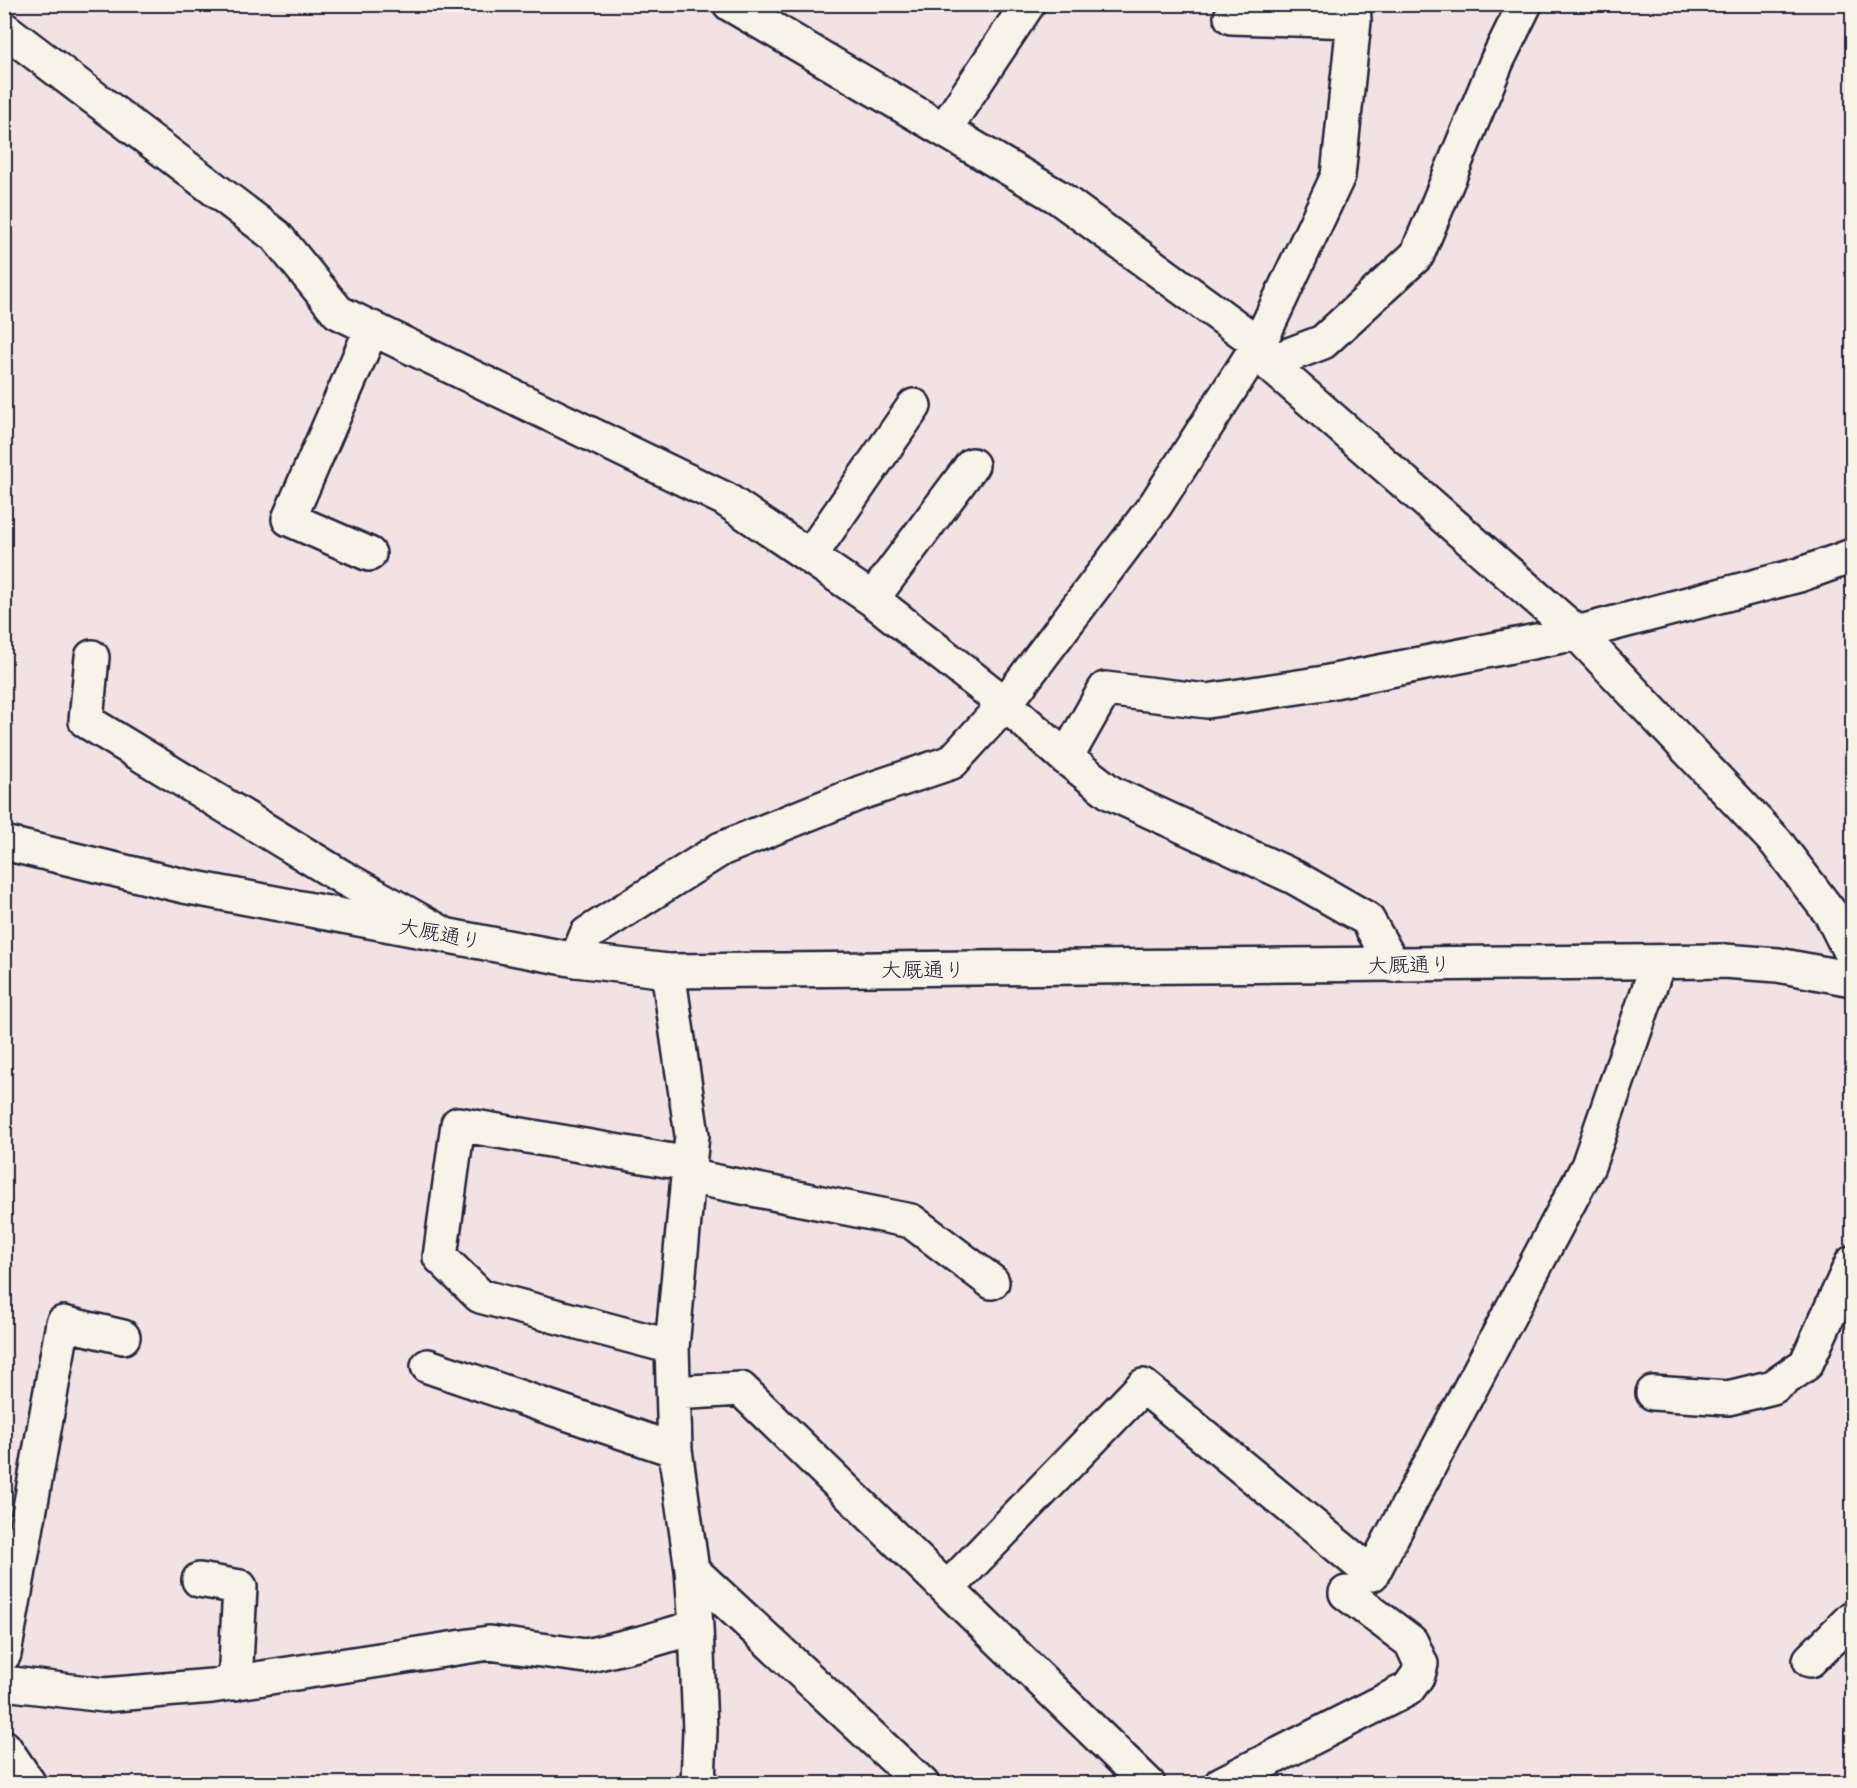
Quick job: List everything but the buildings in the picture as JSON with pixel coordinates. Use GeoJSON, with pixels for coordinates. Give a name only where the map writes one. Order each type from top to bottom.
{"type":"FeatureCollection","features":[{"type":"Feature","properties":{"kind":"street"},"geometry":{"type":"LineString","coordinates":[[730,4],[1058,197],[1264,353],[1577,633],[1776,842],[1831,914],[1852,956]]}},
{"type":"Feature","properties":{"kind":"street"},"geometry":{"type":"LineString","coordinates":[[944,130],[1028,4]]}},
{"type":"Feature","properties":{"kind":"street"},"geometry":{"type":"LineString","coordinates":[[1264,353],[1323,342],[1417,255],[1497,61],[1525,4]]}},
{"type":"Feature","properties":{"kind":"street"},"geometry":{"type":"LineString","coordinates":[[576,960],[586,934],[721,849],[860,793],[952,762],[1005,704],[1156,504],[1264,353],[1338,176],[1354,13],[1231,17]]}},
{"type":"Feature","properties":{"kind":"street"},"geometry":{"type":"LineString","coordinates":[[4,29],[276,236],[338,312],[725,499],[873,599],[1005,704],[1066,758],[1111,793],[1294,877],[1367,920],[1392,965]]}},
{"type":"Feature","properties":{"kind":"street"},"geometry":{"type":"LineString","coordinates":[[369,554],[290,519],[372,328]]}},
{"type":"Feature","properties":{"kind":"street"},"geometry":{"type":"LineString","coordinates":[[810,556],[914,406]]}},
{"type":"Feature","properties":{"kind":"street"},"geometry":{"type":"LineString","coordinates":[[873,599],[972,465]]}},
{"type":"Feature","properties":{"kind":"street"},"geometry":{"type":"LineString","coordinates":[[1066,758],[1105,689],[1207,701],[1324,683],[1577,633],[1799,575],[1852,556]]}},
{"type":"Feature","properties":{"kind":"street"},"geometry":{"type":"LineString","coordinates":[[92,657],[86,721],[342,877],[444,935]]}},
{"type":"Feature","properties":{"kind":"street","name":"大厩通り"},"geometry":{"type":"LineString","coordinates":[[4,843],[184,886],[576,960],[668,971],[1724,961],[1778,965],[1852,979]]}},
{"type":"Feature","properties":{"kind":"street"},"geometry":{"type":"LineString","coordinates":[[947,1589],[1143,1386],[1372,1574],[1588,1166],[1658,963]]}},
{"type":"Feature","properties":{"kind":"street"},"geometry":{"type":"LineString","coordinates":[[668,971],[693,1135],[672,1347],[675,1449],[692,1570],[696,1627],[700,1730],[698,1784]]}},
{"type":"Feature","properties":{"kind":"street"},"geometry":{"type":"LineString","coordinates":[[672,1347],[480,1296],[440,1257],[458,1124],[689,1170],[911,1221],[992,1282]]}},
{"type":"Feature","properties":{"kind":"street"},"geometry":{"type":"LineString","coordinates":[[1653,1393],[1728,1398],[1773,1387],[1806,1364],[1852,1263]]}},
{"type":"Feature","properties":{"kind":"street"},"geometry":{"type":"LineString","coordinates":[[4,1654],[63,1323],[123,1337]]}},
{"type":"Feature","properties":{"kind":"street"},"geometry":{"type":"LineString","coordinates":[[428,1366],[675,1449]]}},
{"type":"Feature","properties":{"kind":"street"},"geometry":{"type":"LineString","coordinates":[[674,1393],[741,1389],[1148,1784]]}},
{"type":"Feature","properties":{"kind":"street"},"geometry":{"type":"LineString","coordinates":[[692,1570],[922,1784]]}},
{"type":"Feature","properties":{"kind":"street"},"geometry":{"type":"LineString","coordinates":[[199,1580],[240,1587],[235,1683]]}},
{"type":"Feature","properties":{"kind":"street"},"geometry":{"type":"LineString","coordinates":[[1221,1784],[1408,1689],[1418,1675],[1421,1664],[1411,1642],[1346,1593]]}},
{"type":"Feature","properties":{"kind":"street"},"geometry":{"type":"LineString","coordinates":[[1810,1660],[1852,1618]]}},
{"type":"Feature","properties":{"kind":"street"},"geometry":{"type":"LineString","coordinates":[[4,1683],[104,1695],[235,1683],[489,1643],[586,1656],[696,1627]]}},
{"type":"Feature","properties":{"kind":"street"},"geometry":{"type":"LineString","coordinates":[[4,1747],[29,1784]]}}]}
